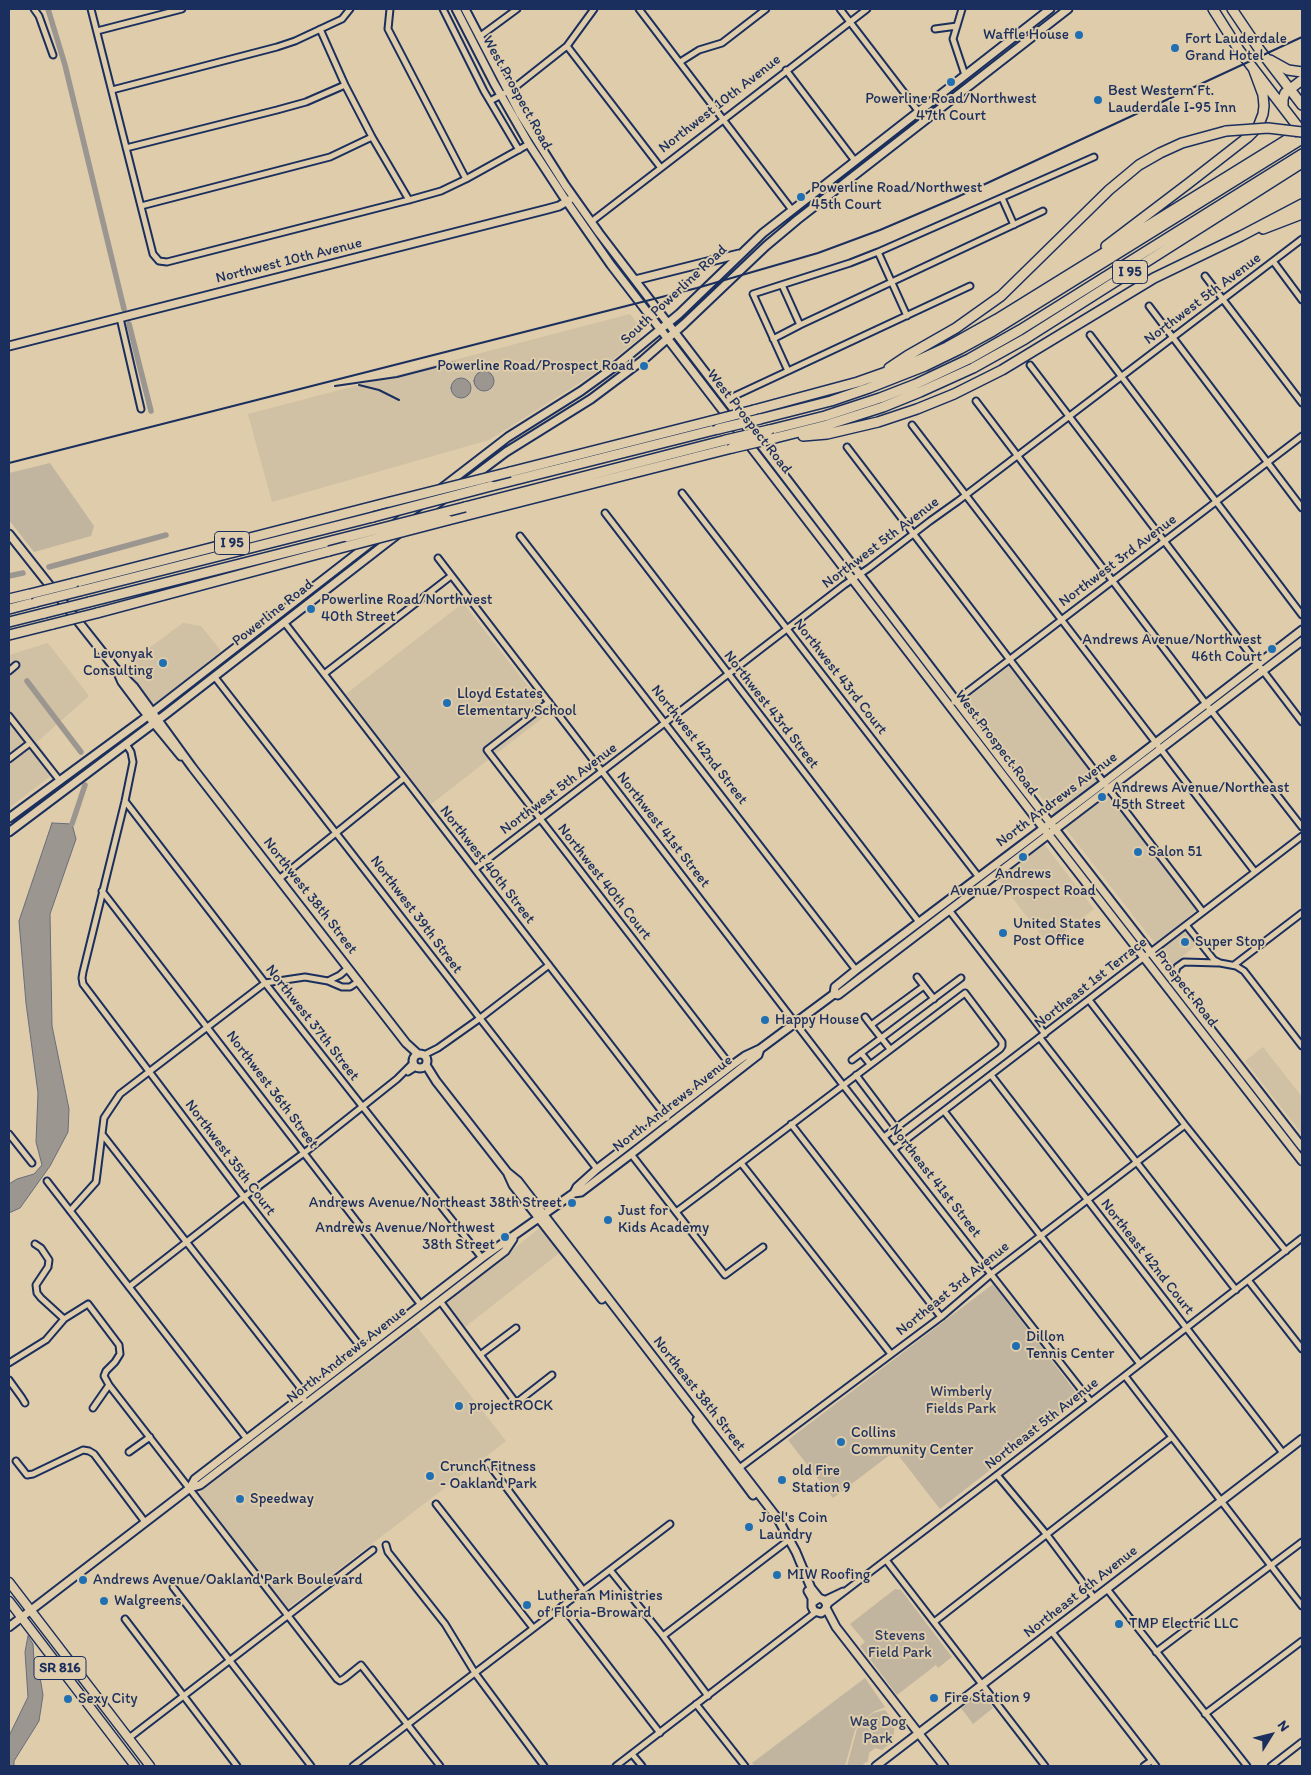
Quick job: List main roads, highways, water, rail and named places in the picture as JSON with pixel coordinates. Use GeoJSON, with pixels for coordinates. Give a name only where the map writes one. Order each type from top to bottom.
{"type":"FeatureCollection","features":[{"type":"Feature","properties":{"kind":"highway"},"geometry":{"type":"LineString","coordinates":[[1213,9],[1228,35],[1302,132]]}},
{"type":"Feature","properties":{"kind":"highway"},"geometry":{"type":"LineString","coordinates":[[1232,9],[1302,105]]}},
{"type":"Feature","properties":{"kind":"highway"},"geometry":{"type":"LineString","coordinates":[[1266,58],[1288,70],[1302,72]]}},
{"type":"Feature","properties":{"kind":"highway"},"geometry":{"type":"LineString","coordinates":[[1080,268],[1248,137],[1258,127],[1264,106],[1253,68]]}},
{"type":"Feature","properties":{"kind":"highway"},"geometry":{"type":"LineString","coordinates":[[1283,107],[1284,96],[1290,88],[1302,80]]}},
{"type":"Feature","properties":{"kind":"highway"},"geometry":{"type":"LineString","coordinates":[[876,376],[956,328],[994,301],[1022,277],[1109,190],[1139,165],[1182,143],[1226,131],[1268,128],[1302,132]]}},
{"type":"Feature","properties":{"kind":"highway","name":"I 95"},"geometry":{"type":"LineString","coordinates":[[9,599],[824,392],[912,363],[964,338],[1296,140],[1302,132]]}},
{"type":"Feature","properties":{"kind":"highway"},"geometry":{"type":"LineString","coordinates":[[9,609],[831,401],[870,388],[907,374],[960,349],[999,327],[1296,140]]}},
{"type":"Feature","properties":{"kind":"highway"},"geometry":{"type":"LineString","coordinates":[[9,622],[465,506],[729,444],[769,430],[825,416],[880,398],[916,384],[969,359],[1020,330],[1302,154]]}},
{"type":"Feature","properties":{"kind":"highway","name":"I 95"},"geometry":{"type":"LineString","coordinates":[[9,635],[729,444],[775,438],[827,425],[874,410],[973,368],[1025,339],[1302,163]]}},
{"type":"Feature","properties":{"kind":"highway"},"geometry":{"type":"LineString","coordinates":[[775,438],[827,434],[856,428],[904,414],[954,394],[1007,367],[1154,278],[1302,204]]}},
{"type":"Feature","properties":{"kind":"highway"},"geometry":{"type":"LineString","coordinates":[[1241,236],[1302,214]]}},
{"type":"Feature","properties":{"kind":"main road","name":"West Prospect Road"},"geometry":{"type":"LineString","coordinates":[[456,9],[500,96],[566,202],[660,330],[1045,831]]}},
{"type":"Feature","properties":{"kind":"main road","name":"West Prospect Road"},"geometry":{"type":"LineString","coordinates":[[465,9],[508,92],[536,139],[591,222],[1053,826]]}},
{"type":"Feature","properties":{"kind":"main road","name":"South Powerline Road"},"geometry":{"type":"LineString","coordinates":[[309,591],[499,443],[593,382],[660,330],[739,254],[792,210],[1050,9]]}},
{"type":"Feature","properties":{"kind":"main road","name":"South Powerline Road"},"geometry":{"type":"LineString","coordinates":[[557,420],[608,387],[668,339],[777,236],[1068,9]]}},
{"type":"Feature","properties":{"kind":"main road"},"geometry":{"type":"LineString","coordinates":[[965,75],[969,86]]}},
{"type":"Feature","properties":{"kind":"main road"},"geometry":{"type":"LineString","coordinates":[[861,170],[861,165],[868,152]]}},
{"type":"Feature","properties":{"kind":"main road"},"geometry":{"type":"LineString","coordinates":[[852,176],[855,161]]}},
{"type":"Feature","properties":{"kind":"main road","name":"Northwest 10th Avenue"},"geometry":{"type":"LineString","coordinates":[[9,346],[548,209],[574,197]]}},
{"type":"Feature","properties":{"kind":"main road"},"geometry":{"type":"LineString","coordinates":[[635,280],[739,254]]}},
{"type":"Feature","properties":{"kind":"main road","name":"Powerline Road"},"geometry":{"type":"LineString","coordinates":[[9,832],[481,470],[525,439],[557,420]]}},
{"type":"Feature","properties":{"kind":"main road"},"geometry":{"type":"LineString","coordinates":[[481,470],[494,454],[499,443]]}},
{"type":"Feature","properties":{"kind":"main road","name":"Northwest 38th Street"},"geometry":{"type":"LineString","coordinates":[[9,534],[115,668],[132,684],[178,754],[192,767],[359,981],[507,1172],[513,1185],[542,1216]]}},
{"type":"Feature","properties":{"kind":"main road","name":"Powerline Road"},"geometry":{"type":"LineString","coordinates":[[9,818],[150,714],[309,591]]}},
{"type":"Feature","properties":{"kind":"main road"},"geometry":{"type":"LineString","coordinates":[[284,622],[287,613],[296,601]]}},
{"type":"Feature","properties":{"kind":"main road"},"geometry":{"type":"LineString","coordinates":[[260,640],[269,628],[270,622]]}},
{"type":"Feature","properties":{"kind":"main road","name":"North Andrews Avenue"},"geometry":{"type":"LineString","coordinates":[[834,994],[835,987],[856,970],[978,876],[1053,826],[1107,785],[1155,744],[1302,630]]}},
{"type":"Feature","properties":{"kind":"main road","name":"North Andrews Avenue"},"geometry":{"type":"LineString","coordinates":[[1107,785],[1160,750],[1302,641]]}},
{"type":"Feature","properties":{"kind":"main road","name":"Prospect Road"},"geometry":{"type":"LineString","coordinates":[[1053,826],[1302,1147]]}},
{"type":"Feature","properties":{"kind":"main road","name":"North Andrews Avenue"},"geometry":{"type":"LineString","coordinates":[[574,1193],[577,1186],[597,1169],[731,1066],[745,1056],[760,1049],[834,994],[838,995],[949,910],[1045,831]]}},
{"type":"Feature","properties":{"kind":"main road","name":"Prospect Road"},"geometry":{"type":"LineString","coordinates":[[1045,831],[1302,1161]]}},
{"type":"Feature","properties":{"kind":"main road"},"geometry":{"type":"LineString","coordinates":[[917,934],[919,922]]}},
{"type":"Feature","properties":{"kind":"main road","name":"North Andrews Avenue"},"geometry":{"type":"LineString","coordinates":[[190,1488],[195,1479],[482,1258],[574,1193],[581,1192],[631,1154],[758,1055],[760,1049]]}},
{"type":"Feature","properties":{"kind":"main road"},"geometry":{"type":"LineString","coordinates":[[1242,1083],[1248,1078]]}},
{"type":"Feature","properties":{"kind":"main road","name":"Northeast 38th Street"},"geometry":{"type":"LineString","coordinates":[[542,1216],[737,1470],[788,1540],[820,1606],[944,1766]]}},
{"type":"Feature","properties":{"kind":"main road","name":"North Andrews Avenue"},"geometry":{"type":"LineString","coordinates":[[9,1627],[190,1488],[200,1485],[505,1251],[515,1236]]}},
{"type":"Feature","properties":{"kind":"main road"},"geometry":{"type":"LineString","coordinates":[[440,1301],[440,1294],[443,1288]]}},
{"type":"Feature","properties":{"kind":"main road"},"geometry":{"type":"LineString","coordinates":[[420,1316],[421,1305]]}},
{"type":"Feature","properties":{"kind":"main road","name":"Northeast 6th Avenue"},"geometry":{"type":"LineString","coordinates":[[876,1766],[1302,1439]]}},
{"type":"Feature","properties":{"kind":"main road","name":"SR 816"},"geometry":{"type":"LineString","coordinates":[[9,1582],[150,1766]]}},
{"type":"Feature","properties":{"kind":"main road","name":"SR 816"},"geometry":{"type":"LineString","coordinates":[[9,1601],[135,1766]]}},
{"type":"Feature","properties":{"kind":"main road"},"geometry":{"type":"LineString","coordinates":[[108,1730],[120,1739],[129,1738]]}},
{"type":"Feature","properties":{"kind":"waterway"},"geometry":{"type":"LineString","coordinates":[[48,9],[65,65],[124,309]]}},
{"type":"Feature","properties":{"kind":"waterway"},"geometry":{"type":"LineString","coordinates":[[129,324],[151,411]]}},
{"type":"Feature","properties":{"kind":"waterway"},"geometry":{"type":"LineString","coordinates":[[49,567],[166,535]]}},
{"type":"Feature","properties":{"kind":"waterway"},"geometry":{"type":"LineString","coordinates":[[9,576],[23,573]]}},
{"type":"Feature","properties":{"kind":"waterway"},"geometry":{"type":"LineString","coordinates":[[27,681],[81,752]]}},
{"type":"Feature","properties":{"kind":"waterway"},"geometry":{"type":"LineString","coordinates":[[72,824],[85,785]]}},
{"type":"Feature","properties":{"kind":"railway"},"geometry":{"type":"LineString","coordinates":[[9,463],[697,288],[818,253],[880,230],[955,198],[1302,37]]}},
{"type":"Feature","properties":{"kind":"railway"},"geometry":{"type":"LineString","coordinates":[[335,386],[397,377],[455,362]]}},
{"type":"Feature","properties":{"kind":"railway"},"geometry":{"type":"LineString","coordinates":[[359,385],[379,390],[399,400]]}},
{"type":"Feature","properties":{"kind":"place","name":"Waffle House"},"geometry":{"type":"Point","coordinates":[1079,35]}},
{"type":"Feature","properties":{"kind":"place","name":"Fort Lauderdale Grand Hotel"},"geometry":{"type":"Point","coordinates":[1175,48]}},
{"type":"Feature","properties":{"kind":"place","name":"Powerline Road/Northwest 47th Court"},"geometry":{"type":"Point","coordinates":[951,82]}},
{"type":"Feature","properties":{"kind":"place","name":"Best Western Ft. Lauderdale I-95 Inn"},"geometry":{"type":"Point","coordinates":[1098,100]}},
{"type":"Feature","properties":{"kind":"place","name":"Powerline Road/Northwest 45th Court"},"geometry":{"type":"Point","coordinates":[801,197]}},
{"type":"Feature","properties":{"kind":"place","name":"Powerline Road/Prospect Road"},"geometry":{"type":"Point","coordinates":[644,366]}},
{"type":"Feature","properties":{"kind":"place","name":"Powerline Road/Northwest 40th Street"},"geometry":{"type":"Point","coordinates":[311,609]}},
{"type":"Feature","properties":{"kind":"place","name":"Andrews Avenue/Northwest 46th Court"},"geometry":{"type":"Point","coordinates":[1272,649]}},
{"type":"Feature","properties":{"kind":"place","name":"Levonyak Consulting"},"geometry":{"type":"Point","coordinates":[163,663]}},
{"type":"Feature","properties":{"kind":"place","name":"Lloyd Estates Elementary School"},"geometry":{"type":"Point","coordinates":[447,703]}},
{"type":"Feature","properties":{"kind":"place","name":"Andrews Avenue/Northeast 45th Street"},"geometry":{"type":"Point","coordinates":[1102,797]}},
{"type":"Feature","properties":{"kind":"place","name":"Salon 51"},"geometry":{"type":"Point","coordinates":[1138,852]}},
{"type":"Feature","properties":{"kind":"place","name":"Andrews Avenue/Prospect Road"},"geometry":{"type":"Point","coordinates":[1023,857]}},
{"type":"Feature","properties":{"kind":"place","name":"United States Post Office"},"geometry":{"type":"Point","coordinates":[1003,933]}},
{"type":"Feature","properties":{"kind":"place","name":"Super Stop"},"geometry":{"type":"Point","coordinates":[1185,942]}},
{"type":"Feature","properties":{"kind":"place","name":"Happy House"},"geometry":{"type":"Point","coordinates":[765,1020]}},
{"type":"Feature","properties":{"kind":"place","name":"Andrews Avenue/Northeast 38th Street"},"geometry":{"type":"Point","coordinates":[572,1203]}},
{"type":"Feature","properties":{"kind":"place","name":"Just for Kids Academy"},"geometry":{"type":"Point","coordinates":[608,1220]}},
{"type":"Feature","properties":{"kind":"place","name":"Andrews Avenue/Northwest 38th Street"},"geometry":{"type":"Point","coordinates":[505,1237]}},
{"type":"Feature","properties":{"kind":"place","name":"Dillon Tennis Center"},"geometry":{"type":"Point","coordinates":[1016,1346]}},
{"type":"Feature","properties":{"kind":"place","name":"projectROCK"},"geometry":{"type":"Point","coordinates":[459,1406]}},
{"type":"Feature","properties":{"kind":"place","name":"Collins Community Center"},"geometry":{"type":"Point","coordinates":[841,1442]}},
{"type":"Feature","properties":{"kind":"place","name":"Crunch Fitness - Oakland Park"},"geometry":{"type":"Point","coordinates":[430,1476]}},
{"type":"Feature","properties":{"kind":"place","name":"old Fire Station 9"},"geometry":{"type":"Point","coordinates":[782,1480]}},
{"type":"Feature","properties":{"kind":"place","name":"Speedway"},"geometry":{"type":"Point","coordinates":[240,1499]}},
{"type":"Feature","properties":{"kind":"place","name":"Joel's Coin Laundry"},"geometry":{"type":"Point","coordinates":[749,1527]}},
{"type":"Feature","properties":{"kind":"place","name":"MIW Roofing"},"geometry":{"type":"Point","coordinates":[777,1575]}},
{"type":"Feature","properties":{"kind":"place","name":"Andrews Avenue/Oakland Park Boulevard"},"geometry":{"type":"Point","coordinates":[83,1580]}},
{"type":"Feature","properties":{"kind":"place","name":"Walgreens"},"geometry":{"type":"Point","coordinates":[104,1601]}},
{"type":"Feature","properties":{"kind":"place","name":"Lutheran Ministries of Floria-Broward"},"geometry":{"type":"Point","coordinates":[527,1605]}},
{"type":"Feature","properties":{"kind":"place","name":"TMP Electric LLC"},"geometry":{"type":"Point","coordinates":[1119,1624]}},
{"type":"Feature","properties":{"kind":"place","name":"Fire Station 9"},"geometry":{"type":"Point","coordinates":[934,1698]}},
{"type":"Feature","properties":{"kind":"place","name":"Sexy City"},"geometry":{"type":"Point","coordinates":[68,1699]}},
{"type":"Feature","properties":{"kind":"park label","name":"Wimberly Fields Park"},"geometry":{"type":"Point","coordinates":[961,1400]}},
{"type":"Feature","properties":{"kind":"park label","name":"Stevens Field Park"},"geometry":{"type":"Point","coordinates":[900,1644]}},
{"type":"Feature","properties":{"kind":"park label","name":"Wag Dog Park"},"geometry":{"type":"Point","coordinates":[878,1730]}}]}
